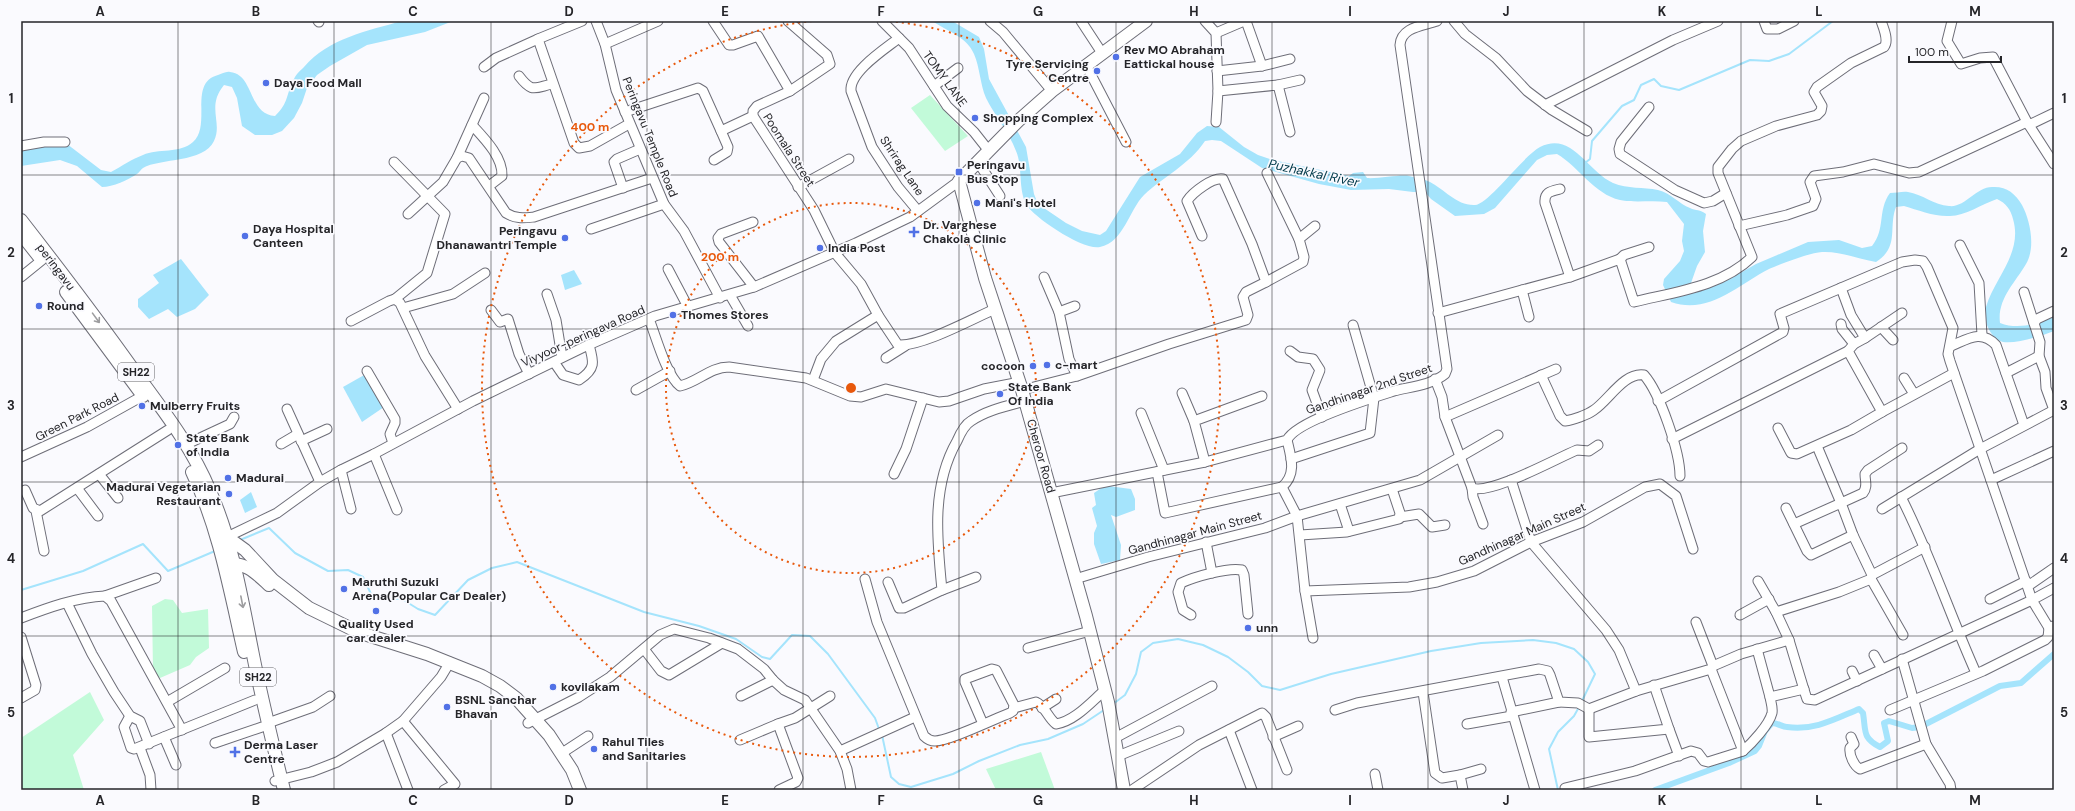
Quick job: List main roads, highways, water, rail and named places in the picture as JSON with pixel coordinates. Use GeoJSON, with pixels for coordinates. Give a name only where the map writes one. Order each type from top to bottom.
{"type":"FeatureCollection","features":[{"type":"Feature","properties":{"kind":"main road","name":"Cheroor Road"},"geometry":{"type":"LineString","coordinates":[[1124,790],[1106,693],[1090,631],[1022,391],[995,308],[959,181],[1018,121],[1052,91],[1146,21]]}},
{"type":"Feature","properties":{"kind":"main road","name":"peringavu"},"geometry":{"type":"LineString","coordinates":[[21,220],[92,312],[146,394],[187,444],[210,490],[226,543]]}},
{"type":"Feature","properties":{"kind":"main road","name":"SH22"},"geometry":{"type":"LineString","coordinates":[[21,234],[146,394],[187,461],[226,543],[255,700],[265,725]]}},
{"type":"Feature","properties":{"kind":"main road"},"geometry":{"type":"LineString","coordinates":[[226,543],[245,550],[273,580],[309,608],[358,632],[448,666],[500,695],[532,721],[562,753],[572,770],[580,790]]}},
{"type":"Feature","properties":{"kind":"main road","name":"SH22"},"geometry":{"type":"LineString","coordinates":[[229,565],[279,785]]}},
{"type":"Feature","properties":{"kind":"main road"},"geometry":{"type":"LineString","coordinates":[[229,565],[250,570],[295,609],[324,625],[373,645],[448,666]]}},
{"type":"Feature","properties":{"kind":"main road"},"geometry":{"type":"LineString","coordinates":[[532,721],[566,774],[572,790]]}},
{"type":"Feature","properties":{"kind":"water"},"geometry":{"type":"Polygon","coordinates":[[[402,21],[453,21],[425,32],[367,45],[330,66],[317,75],[307,88],[302,103],[294,118],[282,131],[272,135],[255,135],[242,126],[237,98],[232,87],[224,85],[216,100],[215,107],[217,127],[214,141],[209,148],[192,157],[151,165],[143,168],[125,181],[111,186],[102,187],[77,166],[60,160],[21,166],[21,148],[67,144],[101,170],[111,172],[135,158],[149,153],[175,150],[188,146],[198,135],[201,125],[202,95],[204,86],[209,79],[227,72],[238,74],[248,86],[260,109],[266,114],[275,116],[283,107],[291,84],[296,75],[314,57],[337,42],[349,37],[402,21]]]}},
{"type":"Feature","properties":{"kind":"water","name":"Puzhakkal River"},"geometry":{"type":"Polygon","coordinates":[[[932,21],[952,21],[979,37],[984,49],[989,79],[1026,147],[1034,194],[1038,204],[1066,223],[1082,231],[1100,235],[1106,231],[1140,177],[1180,154],[1197,133],[1207,126],[1219,127],[1244,147],[1258,155],[1273,160],[1349,176],[1353,173],[1363,172],[1367,178],[1409,176],[1423,179],[1462,203],[1468,205],[1481,203],[1489,197],[1524,160],[1540,147],[1551,143],[1561,144],[1579,154],[1595,170],[1613,183],[1624,186],[1663,191],[1686,206],[1702,211],[1706,214],[1703,231],[1705,252],[1697,266],[1691,283],[1696,290],[1712,287],[1728,280],[1756,264],[1808,242],[1839,240],[1862,248],[1872,246],[1879,233],[1884,206],[1890,193],[1913,193],[1938,204],[1955,206],[1981,190],[1997,187],[2010,191],[2022,205],[2031,234],[2031,250],[2029,257],[2004,299],[2001,306],[2000,323],[2021,326],[2034,324],[2054,317],[2054,331],[2029,339],[2015,342],[2003,342],[1993,336],[1988,328],[1985,316],[1986,307],[2011,254],[2015,231],[2011,213],[2003,203],[1997,199],[1968,212],[1950,216],[1933,214],[1904,206],[1896,207],[1891,243],[1888,250],[1876,262],[1829,252],[1810,254],[1769,269],[1734,290],[1711,301],[1698,305],[1685,305],[1671,302],[1663,285],[1664,279],[1680,261],[1684,251],[1682,241],[1684,224],[1667,202],[1626,201],[1611,197],[1594,186],[1565,159],[1557,154],[1547,155],[1537,160],[1495,208],[1484,214],[1455,216],[1431,199],[1425,192],[1389,189],[1351,190],[1319,184],[1262,168],[1221,141],[1205,141],[1192,157],[1144,195],[1115,239],[1100,247],[1093,247],[1072,239],[1049,225],[1026,204],[1022,191],[1016,151],[1010,137],[986,98],[982,87],[978,65],[971,48],[962,39],[932,21]]]}},
{"type":"Feature","properties":{"kind":"water"},"geometry":{"type":"Polygon","coordinates":[[[181,259],[209,295],[195,309],[177,317],[168,309],[149,319],[138,307],[138,299],[159,283],[153,275],[181,259]]]}},
{"type":"Feature","properties":{"kind":"water"},"geometry":{"type":"Polygon","coordinates":[[[574,270],[582,284],[565,290],[561,275],[574,270]]]}},
{"type":"Feature","properties":{"kind":"water"},"geometry":{"type":"Polygon","coordinates":[[[366,374],[387,405],[362,422],[343,387],[366,374]]]}},
{"type":"Feature","properties":{"kind":"water"},"geometry":{"type":"Polygon","coordinates":[[[1108,486],[1131,489],[1135,499],[1135,510],[1116,517],[1111,515],[1121,545],[1120,560],[1101,564],[1094,544],[1094,533],[1097,526],[1092,508],[1096,505],[1094,493],[1103,487],[1108,486]]]}},
{"type":"Feature","properties":{"kind":"water"},"geometry":{"type":"Polygon","coordinates":[[[251,492],[257,507],[245,513],[240,500],[251,492]]]}},
{"type":"Feature","properties":{"kind":"waterway"},"geometry":{"type":"LineString","coordinates":[[1585,163],[1590,159],[1592,141],[1622,106],[1634,100],[1641,85],[1654,79],[1661,86],[1679,90],[1750,60],[1769,61],[1789,54],[1833,21]]}},
{"type":"Feature","properties":{"kind":"waterway"},"geometry":{"type":"LineString","coordinates":[[240,540],[269,528],[295,553],[328,571],[348,570],[363,577],[371,594],[379,597],[402,599],[418,609],[435,615],[468,580],[492,568],[517,562],[644,612],[699,626],[736,639],[762,657],[770,659],[792,635],[810,636],[828,654],[875,718],[879,729]]}},
{"type":"Feature","properties":{"kind":"waterway"},"geometry":{"type":"LineString","coordinates":[[21,590],[83,571],[143,544],[168,571],[215,551]]}},
{"type":"Feature","properties":{"kind":"waterway"},"geometry":{"type":"LineString","coordinates":[[1113,704],[1125,695],[1136,674],[1141,652],[1153,643],[1178,639],[1203,645],[1228,657],[1248,672],[1262,686],[1280,690],[1331,674],[1431,651],[1481,643],[1533,640],[1556,643],[1574,649],[1588,662],[1595,674],[1581,703]]}},
{"type":"Feature","properties":{"kind":"waterway"},"geometry":{"type":"LineString","coordinates":[[1655,790],[1729,763],[1755,751],[1759,746],[1765,731],[1772,723],[1785,727],[1797,728],[1815,726],[1859,709],[1863,713],[1865,729],[1868,737],[1874,744],[1880,747],[1888,741],[1884,723],[1889,721],[1912,728],[1920,727],[2000,686],[2021,683],[2054,654]]}},
{"type":"Feature","properties":{"kind":"waterway"},"geometry":{"type":"LineString","coordinates":[[1558,790],[1549,749],[1558,732],[1574,716],[1579,707]]}},
{"type":"Feature","properties":{"kind":"waterway"},"geometry":{"type":"LineString","coordinates":[[882,735],[891,777],[899,784],[911,787],[953,774],[979,761],[1020,745],[1048,739],[1083,724],[1104,710]]}},
{"type":"Feature","properties":{"kind":"place","name":"Rev MO Abraham Eattickal house"},"geometry":{"type":"Point","coordinates":[1116,57]}},
{"type":"Feature","properties":{"kind":"place","name":"Tyre Servicing Centre"},"geometry":{"type":"Point","coordinates":[1097,71]}},
{"type":"Feature","properties":{"kind":"place","name":"Daya Food Mall"},"geometry":{"type":"Point","coordinates":[266,83]}},
{"type":"Feature","properties":{"kind":"place","name":"Shopping Complex"},"geometry":{"type":"Point","coordinates":[975,118]}},
{"type":"Feature","properties":{"kind":"place","name":"Peringavu Bus Stop"},"geometry":{"type":"Point","coordinates":[959,172]}},
{"type":"Feature","properties":{"kind":"place","name":"Mani's Hotel"},"geometry":{"type":"Point","coordinates":[977,203]}},
{"type":"Feature","properties":{"kind":"place","name":"Dr. Varghese Chakola Clinic"},"geometry":{"type":"Point","coordinates":[914,232]}},
{"type":"Feature","properties":{"kind":"place","name":"Daya Hospital Canteen"},"geometry":{"type":"Point","coordinates":[245,236]}},
{"type":"Feature","properties":{"kind":"place","name":"Peringavu Dhanawantri Temple"},"geometry":{"type":"Point","coordinates":[565,238]}},
{"type":"Feature","properties":{"kind":"place","name":"India Post"},"geometry":{"type":"Point","coordinates":[820,248]}},
{"type":"Feature","properties":{"kind":"place","name":"Round"},"geometry":{"type":"Point","coordinates":[39,306]}},
{"type":"Feature","properties":{"kind":"place","name":"Thomes Stores"},"geometry":{"type":"Point","coordinates":[673,315]}},
{"type":"Feature","properties":{"kind":"place","name":"c-mart"},"geometry":{"type":"Point","coordinates":[1047,365]}},
{"type":"Feature","properties":{"kind":"place","name":"cocoon"},"geometry":{"type":"Point","coordinates":[1033,366]}},
{"type":"Feature","properties":{"kind":"place","name":"State Bank Of India"},"geometry":{"type":"Point","coordinates":[1000,394]}},
{"type":"Feature","properties":{"kind":"place","name":"Mulberry Fruits"},"geometry":{"type":"Point","coordinates":[142,406]}},
{"type":"Feature","properties":{"kind":"place","name":"State Bank of India"},"geometry":{"type":"Point","coordinates":[178,445]}},
{"type":"Feature","properties":{"kind":"place","name":"Madurai"},"geometry":{"type":"Point","coordinates":[228,478]}},
{"type":"Feature","properties":{"kind":"place","name":"Madurai Vegetarian Restaurant"},"geometry":{"type":"Point","coordinates":[229,494]}},
{"type":"Feature","properties":{"kind":"place","name":"Maruthi Suzuki Arena(Popular Car Dealer)"},"geometry":{"type":"Point","coordinates":[344,589]}},
{"type":"Feature","properties":{"kind":"place","name":"Quality Used car dealer"},"geometry":{"type":"Point","coordinates":[376,611]}},
{"type":"Feature","properties":{"kind":"place","name":"unn"},"geometry":{"type":"Point","coordinates":[1248,628]}},
{"type":"Feature","properties":{"kind":"place","name":"kovilakam"},"geometry":{"type":"Point","coordinates":[553,687]}},
{"type":"Feature","properties":{"kind":"place","name":"BSNL Sanchar Bhavan"},"geometry":{"type":"Point","coordinates":[447,707]}},
{"type":"Feature","properties":{"kind":"place","name":"Rahul Tiles and Sanitaries"},"geometry":{"type":"Point","coordinates":[594,749]}},
{"type":"Feature","properties":{"kind":"place","name":"Derma Laser Centre"},"geometry":{"type":"Point","coordinates":[235,752]}}]}
